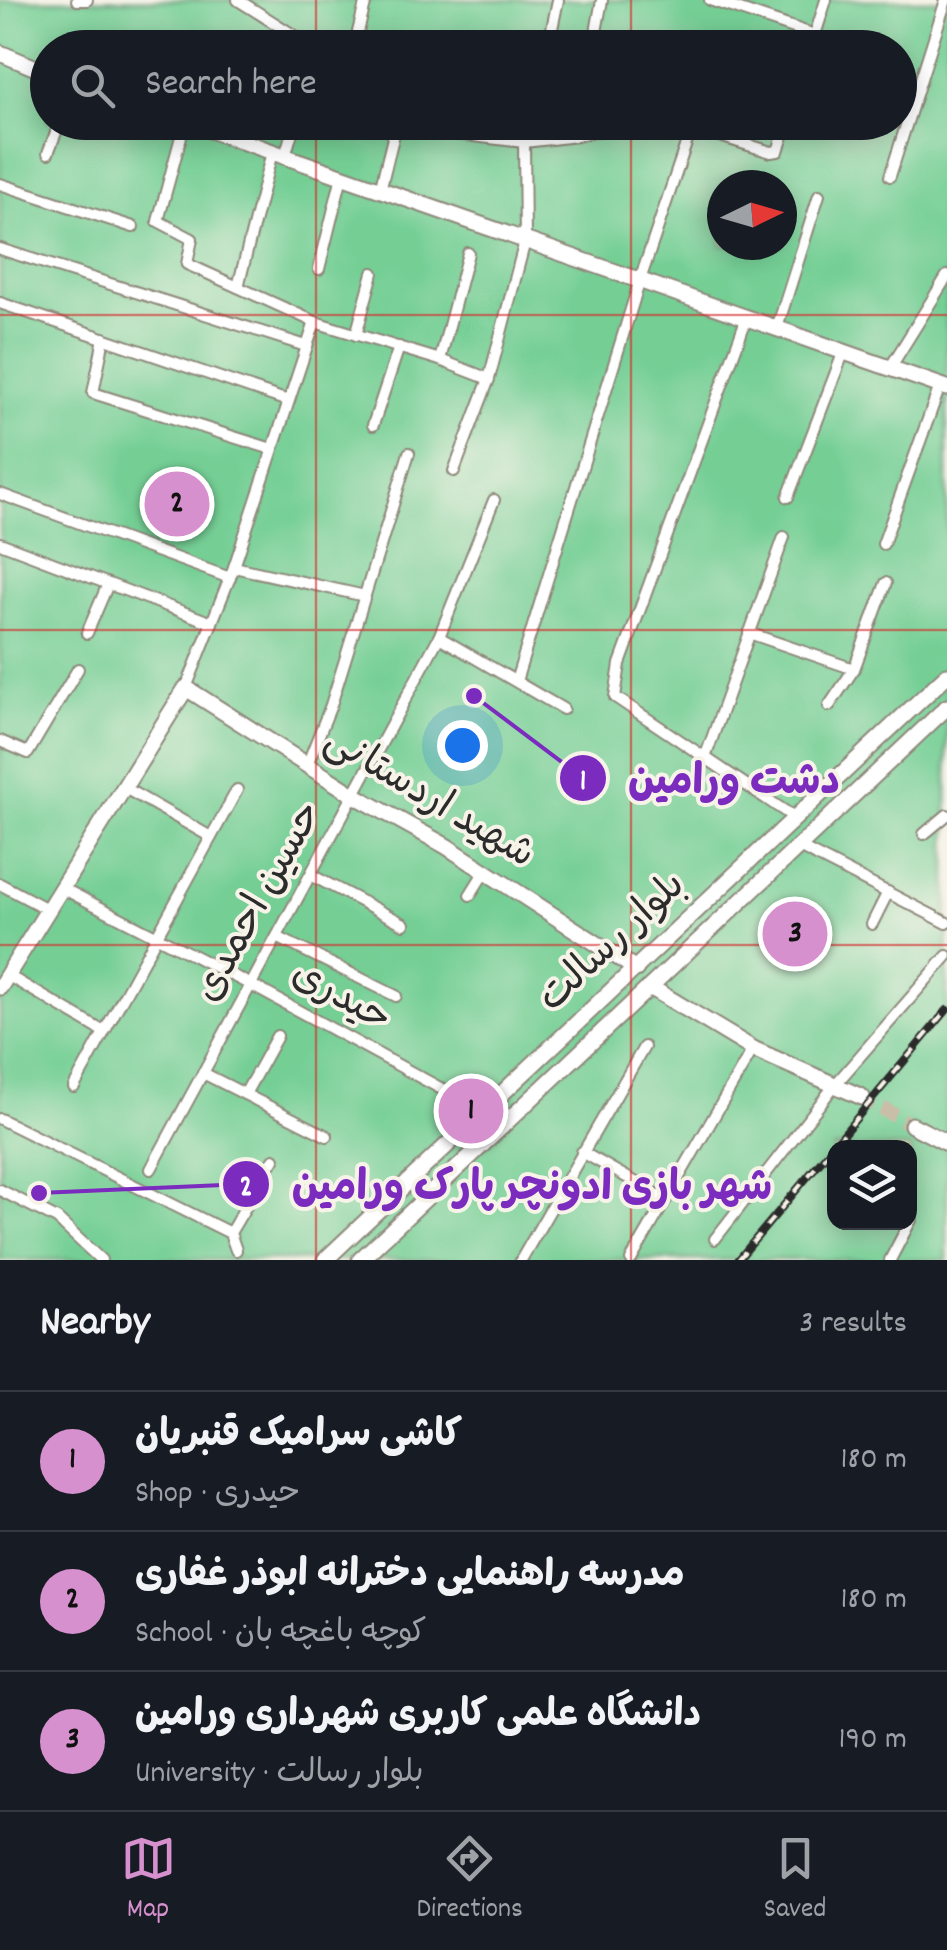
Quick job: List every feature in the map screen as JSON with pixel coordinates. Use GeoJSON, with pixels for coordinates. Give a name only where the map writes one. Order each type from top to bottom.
{"type":"FeatureCollection","features":[{"type":"Feature","properties":{"kind":"street"},"geometry":{"type":"LineString","coordinates":[[77,0],[87,0]]}},
{"type":"Feature","properties":{"kind":"street"},"geometry":{"type":"LineString","coordinates":[[238,0],[286,30]]}},
{"type":"Feature","properties":{"kind":"street"},"geometry":{"type":"LineString","coordinates":[[358,30],[366,0]]}},
{"type":"Feature","properties":{"kind":"street"},"geometry":{"type":"LineString","coordinates":[[552,30],[558,0]]}},
{"type":"Feature","properties":{"kind":"street"},"geometry":{"type":"LineString","coordinates":[[597,30],[602,0]]}},
{"type":"Feature","properties":{"kind":"street"},"geometry":{"type":"LineString","coordinates":[[710,0],[800,30]]}},
{"type":"Feature","properties":{"kind":"street"},"geometry":{"type":"LineString","coordinates":[[817,30],[826,0]]}},
{"type":"Feature","properties":{"kind":"street"},"geometry":{"type":"LineString","coordinates":[[917,91],[946,0]]}},
{"type":"Feature","properties":{"kind":"street"},"geometry":{"type":"LineString","coordinates":[[0,53],[30,66]]}},
{"type":"Feature","properties":{"kind":"street"},"geometry":{"type":"LineString","coordinates":[[48,153],[53,140]]}},
{"type":"Feature","properties":{"kind":"street"},"geometry":{"type":"LineString","coordinates":[[181,140],[158,221],[192,239],[187,264],[315,322],[489,379]]}},
{"type":"Feature","properties":{"kind":"street"},"geometry":{"type":"LineString","coordinates":[[238,140],[944,387],[883,544]]}},
{"type":"Feature","properties":{"kind":"street"},"geometry":{"type":"LineString","coordinates":[[238,287],[286,140]]}},
{"type":"Feature","properties":{"kind":"street"},"geometry":{"type":"LineString","coordinates":[[382,182],[393,140]]}},
{"type":"Feature","properties":{"kind":"street"},"geometry":{"type":"LineString","coordinates":[[509,140],[541,140]]}},
{"type":"Feature","properties":{"kind":"street"},"geometry":{"type":"LineString","coordinates":[[516,682],[640,280],[688,140]]}},
{"type":"Feature","properties":{"kind":"street"},"geometry":{"type":"LineString","coordinates":[[727,140],[770,152],[778,151],[782,140]]}},
{"type":"Feature","properties":{"kind":"street"},"geometry":{"type":"LineString","coordinates":[[890,176],[901,140]]}},
{"type":"Feature","properties":{"kind":"street"},"geometry":{"type":"LineString","coordinates":[[454,471],[489,379],[525,241],[524,142]]}},
{"type":"Feature","properties":{"kind":"street"},"geometry":{"type":"LineString","coordinates":[[320,269],[342,176]]}},
{"type":"Feature","properties":{"kind":"street"},"geometry":{"type":"LineString","coordinates":[[0,184],[133,227]]}},
{"type":"Feature","properties":{"kind":"street"},"geometry":{"type":"LineString","coordinates":[[777,328],[818,196]]}},
{"type":"Feature","properties":{"kind":"street"},"geometry":{"type":"LineString","coordinates":[[0,249],[306,346]]}},
{"type":"Feature","properties":{"kind":"street"},"geometry":{"type":"LineString","coordinates":[[440,360],[468,253]]}},
{"type":"Feature","properties":{"kind":"street"},"geometry":{"type":"LineString","coordinates":[[356,335],[373,273]]}},
{"type":"Feature","properties":{"kind":"street"},"geometry":{"type":"LineString","coordinates":[[890,368],[947,276]]}},
{"type":"Feature","properties":{"kind":"street"},"geometry":{"type":"LineString","coordinates":[[0,303],[288,402]]}},
{"type":"Feature","properties":{"kind":"street"},"geometry":{"type":"LineString","coordinates":[[747,317],[620,664],[615,698],[795,818]]}},
{"type":"Feature","properties":{"kind":"street"},"geometry":{"type":"LineString","coordinates":[[104,1032],[3,981],[186,688],[232,572],[315,322]]}},
{"type":"Feature","properties":{"kind":"street"},"geometry":{"type":"LineString","coordinates":[[104,338],[94,393],[272,449]]}},
{"type":"Feature","properties":{"kind":"street"},"geometry":{"type":"LineString","coordinates":[[373,426],[399,348]]}},
{"type":"Feature","properties":{"kind":"street"},"geometry":{"type":"LineString","coordinates":[[788,497],[844,352]]}},
{"type":"Feature","properties":{"kind":"street"},"geometry":{"type":"LineString","coordinates":[[308,765],[332,706],[409,452]]}},
{"type":"Feature","properties":{"kind":"street"},"geometry":{"type":"LineString","coordinates":[[0,494],[232,572],[365,596]]}},
{"type":"Feature","properties":{"kind":"street","name":"حسین احمدی"},"geometry":{"type":"LineString","coordinates":[[151,1169],[438,637],[494,500]]}},
{"type":"Feature","properties":{"kind":"street"},"geometry":{"type":"LineString","coordinates":[[705,758],[784,537]]}},
{"type":"Feature","properties":{"kind":"street"},"geometry":{"type":"LineString","coordinates":[[0,544],[212,622]]}},
{"type":"Feature","properties":{"kind":"street"},"geometry":{"type":"LineString","coordinates":[[829,706],[854,670],[886,583]]}},
{"type":"Feature","properties":{"kind":"street"},"geometry":{"type":"LineString","coordinates":[[88,633],[108,584]]}},
{"type":"Feature","properties":{"kind":"street"},"geometry":{"type":"LineString","coordinates":[[750,634],[854,670]]}},
{"type":"Feature","properties":{"kind":"street"},"geometry":{"type":"LineString","coordinates":[[438,637],[564,709]]}},
{"type":"Feature","properties":{"kind":"street"},"geometry":{"type":"LineString","coordinates":[[0,741],[28,753],[78,669]]}},
{"type":"Feature","properties":{"kind":"street","name":"بلوار رسالت"},"geometry":{"type":"LineString","coordinates":[[325,1260],[947,675]]}},
{"type":"Feature","properties":{"kind":"street","name":"شهید اردستانی"},"geometry":{"type":"LineString","coordinates":[[186,688],[636,968]]}},
{"type":"Feature","properties":{"kind":"street","name":"بلوار رسالت"},"geometry":{"type":"LineString","coordinates":[[360,1260],[947,707]]}},
{"type":"Feature","properties":{"kind":"street"},"geometry":{"type":"LineString","coordinates":[[124,787],[211,837]]}},
{"type":"Feature","properties":{"kind":"street"},"geometry":{"type":"LineString","coordinates":[[74,1086],[237,790]]}},
{"type":"Feature","properties":{"kind":"street"},"geometry":{"type":"LineString","coordinates":[[924,834],[947,816]]}},
{"type":"Feature","properties":{"kind":"street"},"geometry":{"type":"LineString","coordinates":[[799,847],[947,922]]}},
{"type":"Feature","properties":{"kind":"street"},"geometry":{"type":"LineString","coordinates":[[470,895],[485,872]]}},
{"type":"Feature","properties":{"kind":"street"},"geometry":{"type":"LineString","coordinates":[[311,875],[404,924]]}},
{"type":"Feature","properties":{"kind":"street"},"geometry":{"type":"LineString","coordinates":[[0,884],[47,909]]}},
{"type":"Feature","properties":{"kind":"street","name":"حیدری"},"geometry":{"type":"LineString","coordinates":[[60,887],[484,1112]]}},
{"type":"Feature","properties":{"kind":"street"},"geometry":{"type":"LineString","coordinates":[[872,924],[888,892]]}},
{"type":"Feature","properties":{"kind":"street"},"geometry":{"type":"LineString","coordinates":[[277,938],[396,996]]}},
{"type":"Feature","properties":{"kind":"street"},"geometry":{"type":"LineString","coordinates":[[716,1238],[834,1086],[947,956]]}},
{"type":"Feature","properties":{"kind":"street"},"geometry":{"type":"LineString","coordinates":[[650,988],[753,1049],[862,1097]]}},
{"type":"Feature","properties":{"kind":"street"},"geometry":{"type":"LineString","coordinates":[[244,1094],[277,1036]]}},
{"type":"Feature","properties":{"kind":"street"},"geometry":{"type":"LineString","coordinates":[[522,1260],[644,1046]]}},
{"type":"Feature","properties":{"kind":"street"},"geometry":{"type":"LineString","coordinates":[[632,1260],[753,1049]]}},
{"type":"Feature","properties":{"kind":"street"},"geometry":{"type":"LineString","coordinates":[[203,1074],[327,1136]]}},
{"type":"Feature","properties":{"kind":"street"},"geometry":{"type":"LineString","coordinates":[[0,1120],[230,1233],[236,1250]]}},
{"type":"Feature","properties":{"kind":"street"},"geometry":{"type":"LineString","coordinates":[[912,1126],[947,1143]]}},
{"type":"Feature","properties":{"kind":"street"},"geometry":{"type":"LineString","coordinates":[[582,1152],[665,1199]]}},
{"type":"Feature","properties":{"kind":"street"},"geometry":{"type":"LineString","coordinates":[[230,1233],[274,1160]]}},
{"type":"Feature","properties":{"kind":"street"},"geometry":{"type":"LineString","coordinates":[[0,1190],[57,1219],[101,1260]]}},
{"type":"Feature","properties":{"kind":"street"},"geometry":{"type":"LineString","coordinates":[[890,1260],[906,1230]]}},
{"type":"Feature","properties":{"kind":"green space"},"geometry":{"type":"Polygon","coordinates":[[[0,0],[947,0],[947,1260],[0,1260],[0,0]]]}},
{"type":"Feature","properties":{"kind":"tunnel"},"geometry":{"type":"LineString","coordinates":[[862,1097],[912,1125]]}},
{"type":"Feature","properties":{"kind":"railway"},"geometry":{"type":"LineString","coordinates":[[738,1260],[947,1010]]}},
{"type":"Feature","properties":{"kind":"place","name":"مدرسه راهنمایی دخترانه ابوذر غفاری"},"geometry":{"type":"Point","coordinates":[177,504]}},
{"type":"Feature","properties":{"kind":"place","name":"دشت ورامین"},"geometry":{"type":"Point","coordinates":[474,696]}},
{"type":"Feature","properties":{"kind":"place","name":"دانشگاه علمی کاربری شهرداری ورامین"},"geometry":{"type":"Point","coordinates":[795,934]}},
{"type":"Feature","properties":{"kind":"place","name":"کاشی سرامیک قنبریان"},"geometry":{"type":"Point","coordinates":[471,1111]}},
{"type":"Feature","properties":{"kind":"place","name":"شهر بازی ادونچر پارک ورامین"},"geometry":{"type":"Point","coordinates":[39,1193]}}]}
